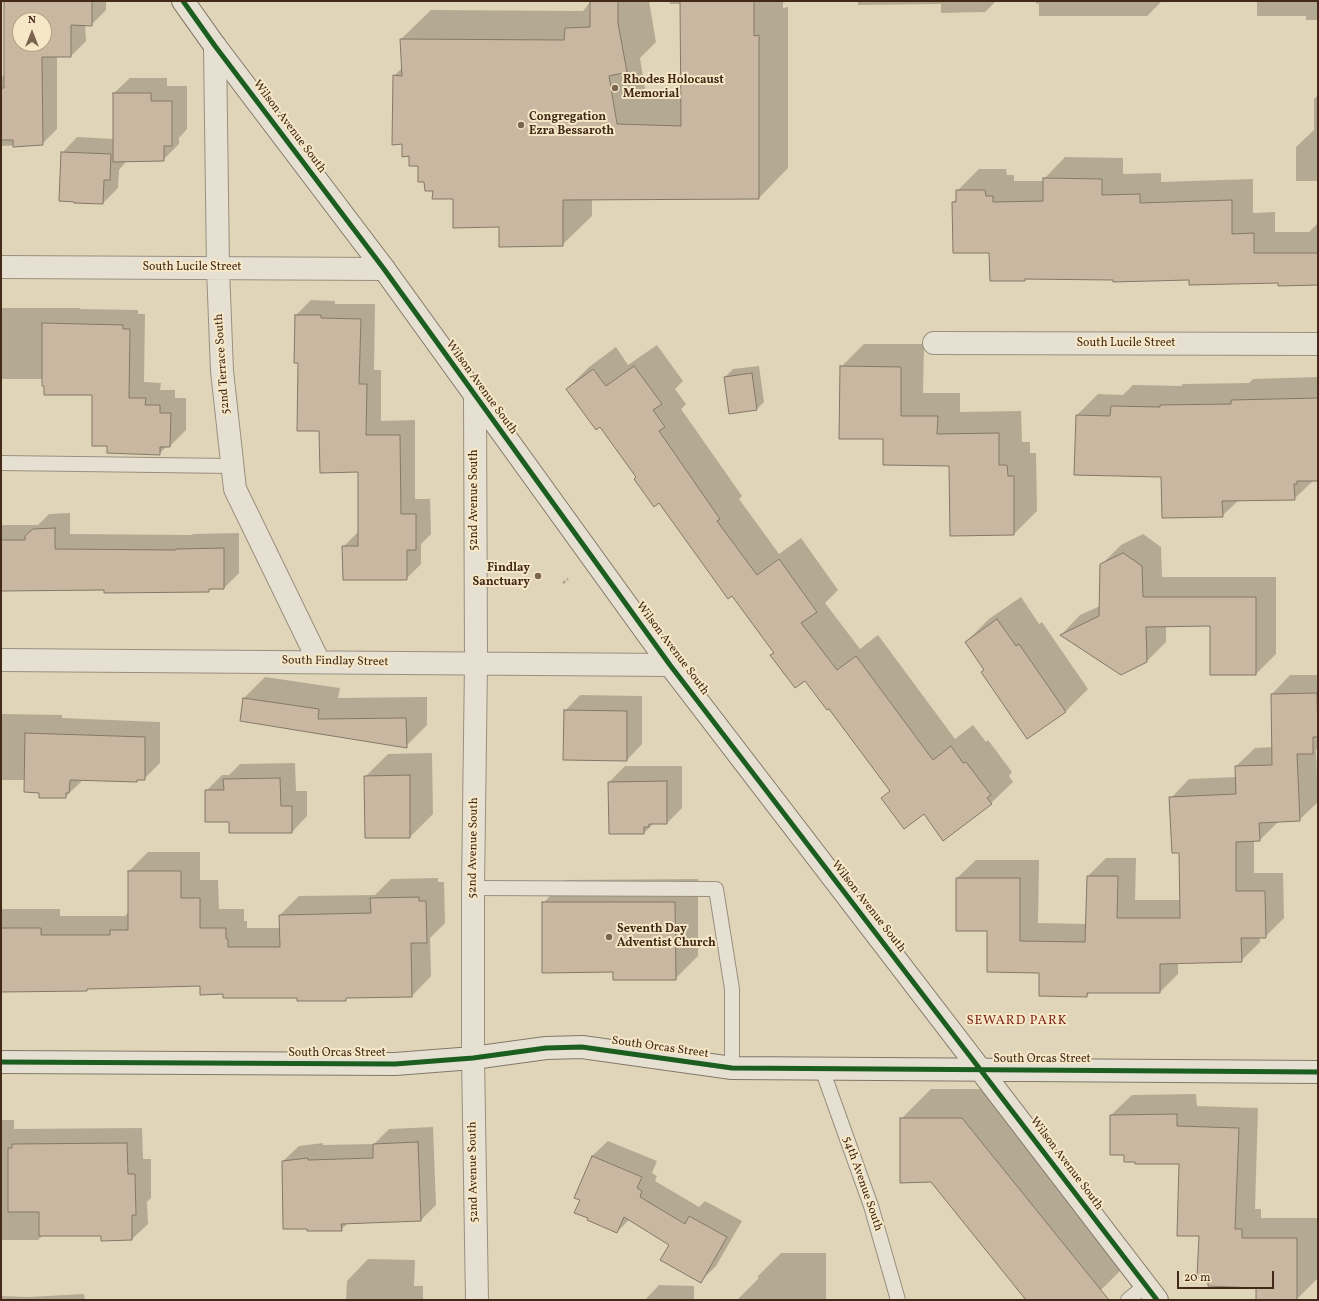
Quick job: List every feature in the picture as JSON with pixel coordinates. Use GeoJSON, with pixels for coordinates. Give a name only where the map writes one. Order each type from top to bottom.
{"type":"FeatureCollection","features":[{"type":"Feature","properties":{"kind":"street","name":"Wilson Avenue South"},"geometry":{"type":"LineString","coordinates":[[183,1],[215,46],[384,269],[475,397],[670,664],[982,1070],[1151,1293]]}},
{"type":"Feature","properties":{"kind":"street","name":"52nd Terrace South"},"geometry":{"type":"LineString","coordinates":[[215,46],[218,269],[222,371],[235,489],[319,662]]}},
{"type":"Feature","properties":{"kind":"street","name":"South Lucile Street"},"geometry":{"type":"LineString","coordinates":[[1,267],[384,269]]}},
{"type":"Feature","properties":{"kind":"street","name":"South Lucile Street"},"geometry":{"type":"LineString","coordinates":[[934,343],[1318,344]]}},
{"type":"Feature","properties":{"kind":"street","name":"52nd Avenue South"},"geometry":{"type":"LineString","coordinates":[[475,397],[476,664],[473,888],[473,1058],[477,1300]]}},
{"type":"Feature","properties":{"kind":"street","name":"South Findlay Street"},"geometry":{"type":"LineString","coordinates":[[1,660],[670,664]]}},
{"type":"Feature","properties":{"kind":"street","name":"South Orcas Street"},"geometry":{"type":"LineString","coordinates":[[1,1062],[394,1064],[473,1058],[546,1048],[582,1047],[732,1068],[1318,1072]]}},
{"type":"Feature","properties":{"kind":"lane"},"geometry":{"type":"LineString","coordinates":[[1,463],[232,466]]}},
{"type":"Feature","properties":{"kind":"lane"},"geometry":{"type":"LineString","coordinates":[[473,888],[716,889],[732,989],[732,1068]]}},
{"type":"Feature","properties":{"kind":"lane","name":"54th Avenue South"},"geometry":{"type":"LineString","coordinates":[[822,1069],[871,1206],[898,1300]]}},
{"type":"Feature","properties":{"kind":"lane"},"geometry":{"type":"LineString","coordinates":[[1128,1300],[1151,1293]]}},
{"type":"Feature","properties":{"kind":"path"},"geometry":{"type":"LineString","coordinates":[[564,583],[568,579]]}},
{"type":"Feature","properties":{"kind":"building"},"geometry":{"type":"Polygon","coordinates":[[[4,1],[92,1],[92,26],[71,25],[71,57],[42,57],[43,145],[13,147],[13,140],[1,140],[1,88],[4,88],[4,1]]]}},
{"type":"Feature","properties":{"kind":"building","name":"Congregation Ezra Bessaroth"},"geometry":{"type":"Polygon","coordinates":[[[590,1],[618,1],[618,23],[627,72],[609,76],[617,124],[681,126],[680,1],[754,1],[754,36],[759,35],[759,199],[563,200],[563,246],[499,247],[499,227],[453,228],[453,199],[432,199],[433,191],[425,191],[424,182],[418,182],[418,166],[409,166],[409,156],[402,157],[402,144],[392,145],[393,75],[402,76],[400,39],[564,40],[565,28],[590,27],[590,1]]]}},
{"type":"Feature","properties":{"kind":"building"},"geometry":{"type":"Polygon","coordinates":[[[113,93],[151,93],[151,101],[172,101],[172,146],[164,146],[164,161],[113,162],[113,93]]]}},
{"type":"Feature","properties":{"kind":"building"},"geometry":{"type":"Polygon","coordinates":[[[61,152],[111,154],[110,180],[104,180],[103,204],[59,201],[61,152]]]}},
{"type":"Feature","properties":{"kind":"building"},"geometry":{"type":"Polygon","coordinates":[[[1043,178],[1102,179],[1102,195],[1140,194],[1140,203],[1232,200],[1232,234],[1254,233],[1254,253],[1318,253],[1318,285],[1278,286],[1278,283],[1189,285],[1189,280],[1113,282],[1113,280],[1025,279],[1025,281],[990,281],[989,253],[953,253],[952,202],[956,202],[956,190],[985,190],[986,196],[993,196],[993,202],[1043,201],[1043,178]]]}},
{"type":"Feature","properties":{"kind":"building"},"geometry":{"type":"Polygon","coordinates":[[[295,315],[321,315],[321,318],[361,319],[359,384],[367,384],[366,435],[400,435],[401,514],[416,514],[416,550],[407,550],[407,580],[343,580],[342,546],[358,546],[358,472],[320,473],[319,431],[297,431],[298,363],[294,363],[295,315]]]}},
{"type":"Feature","properties":{"kind":"building"},"geometry":{"type":"Polygon","coordinates":[[[42,323],[123,325],[123,329],[130,329],[129,398],[146,398],[145,405],[160,405],[160,413],[171,413],[170,447],[160,447],[160,455],[107,453],[107,446],[92,446],[92,395],[44,395],[44,386],[42,386],[42,323]]]}},
{"type":"Feature","properties":{"kind":"building"},"geometry":{"type":"Polygon","coordinates":[[[634,366],[662,404],[653,410],[665,427],[659,431],[720,519],[717,521],[757,575],[779,559],[817,612],[801,623],[837,670],[856,656],[933,760],[951,746],[963,763],[966,762],[991,795],[987,798],[992,804],[943,841],[924,814],[904,829],[881,798],[890,791],[829,709],[827,710],[805,681],[795,688],[770,655],[774,653],[732,596],[728,599],[659,503],[654,507],[634,479],[636,477],[600,427],[596,430],[566,389],[593,369],[606,386],[634,366]]]}},
{"type":"Feature","properties":{"kind":"building"},"geometry":{"type":"Polygon","coordinates":[[[840,366],[901,367],[901,416],[938,416],[937,434],[999,433],[999,465],[1007,465],[1008,476],[1014,476],[1014,535],[950,536],[949,466],[883,465],[883,439],[839,439],[840,366]]]}},
{"type":"Feature","properties":{"kind":"building"},"geometry":{"type":"Polygon","coordinates":[[[752,373],[757,410],[729,414],[724,377],[752,373]]]}},
{"type":"Feature","properties":{"kind":"building"},"geometry":{"type":"Polygon","coordinates":[[[1318,398],[1318,481],[1297,481],[1297,484],[1294,484],[1295,500],[1222,501],[1223,517],[1162,518],[1161,477],[1074,475],[1076,415],[1110,416],[1111,406],[1160,407],[1160,405],[1231,404],[1231,400],[1318,398]]]}},
{"type":"Feature","properties":{"kind":"building"},"geometry":{"type":"Polygon","coordinates":[[[55,528],[55,549],[176,550],[224,548],[224,589],[209,589],[209,592],[104,593],[104,590],[1,591],[1,540],[25,540],[25,536],[33,529],[55,528]]]}},
{"type":"Feature","properties":{"kind":"building"},"geometry":{"type":"Polygon","coordinates":[[[1123,553],[1142,566],[1143,597],[1256,597],[1256,675],[1210,675],[1210,626],[1146,627],[1147,662],[1121,675],[1060,635],[1099,616],[1100,564],[1123,553]]]}},
{"type":"Feature","properties":{"kind":"building"},"geometry":{"type":"Polygon","coordinates":[[[997,619],[1016,646],[1019,644],[1066,712],[1027,739],[981,672],[984,670],[965,642],[997,619]]]}},
{"type":"Feature","properties":{"kind":"building"},"geometry":{"type":"Polygon","coordinates":[[[1317,693],[1318,737],[1313,737],[1313,754],[1297,754],[1300,821],[1259,823],[1260,841],[1236,842],[1236,891],[1265,891],[1266,938],[1241,938],[1242,962],[1160,964],[1160,993],[1087,993],[1087,997],[1039,996],[1039,973],[987,972],[987,931],[956,931],[956,878],[1020,878],[1020,941],[1085,942],[1087,876],[1118,876],[1117,918],[1180,918],[1179,853],[1172,853],[1169,797],[1236,794],[1235,766],[1272,765],[1271,694],[1317,693]]]}},
{"type":"Feature","properties":{"kind":"building"},"geometry":{"type":"Polygon","coordinates":[[[243,698],[319,709],[318,719],[406,718],[407,748],[240,721],[243,698]]]}},
{"type":"Feature","properties":{"kind":"building"},"geometry":{"type":"Polygon","coordinates":[[[564,710],[627,711],[627,761],[563,760],[564,710]]]}},
{"type":"Feature","properties":{"kind":"building"},"geometry":{"type":"Polygon","coordinates":[[[25,733],[145,737],[145,780],[137,780],[137,782],[70,780],[69,793],[66,793],[66,798],[39,798],[39,793],[24,792],[25,733]]]}},
{"type":"Feature","properties":{"kind":"building"},"geometry":{"type":"Polygon","coordinates":[[[410,775],[410,838],[365,838],[364,776],[410,775]]]}},
{"type":"Feature","properties":{"kind":"building"},"geometry":{"type":"Polygon","coordinates":[[[280,778],[281,806],[292,806],[292,833],[229,833],[229,822],[205,822],[205,790],[224,790],[223,779],[280,778]]]}},
{"type":"Feature","properties":{"kind":"building"},"geometry":{"type":"Polygon","coordinates":[[[667,781],[667,824],[649,824],[649,827],[644,827],[644,834],[609,834],[608,782],[667,781]]]}},
{"type":"Feature","properties":{"kind":"building"},"geometry":{"type":"Polygon","coordinates":[[[128,871],[181,871],[181,898],[200,898],[200,928],[226,928],[228,947],[280,947],[279,915],[371,913],[370,898],[419,897],[419,901],[426,901],[427,943],[411,943],[412,997],[346,998],[346,1001],[297,1001],[297,998],[223,998],[223,994],[200,995],[200,986],[87,989],[87,991],[1,992],[1,928],[41,928],[41,935],[110,935],[110,930],[128,930],[128,871]]]}},
{"type":"Feature","properties":{"kind":"building","name":"Seventh Day Adventist Church"},"geometry":{"type":"Polygon","coordinates":[[[542,902],[675,902],[676,980],[613,980],[613,972],[542,973],[542,902]]]}},
{"type":"Feature","properties":{"kind":"building"},"geometry":{"type":"Polygon","coordinates":[[[1177,1114],[1177,1126],[1239,1128],[1235,1229],[1242,1229],[1242,1238],[1297,1238],[1297,1300],[1256,1300],[1256,1288],[1208,1286],[1208,1277],[1197,1277],[1199,1236],[1177,1236],[1179,1164],[1135,1164],[1135,1162],[1124,1162],[1124,1155],[1110,1155],[1110,1115],[1177,1114]]]}},
{"type":"Feature","properties":{"kind":"building"},"geometry":{"type":"Polygon","coordinates":[[[900,1118],[962,1118],[1109,1300],[1026,1300],[931,1182],[900,1183],[900,1118]]]}},
{"type":"Feature","properties":{"kind":"building"},"geometry":{"type":"Polygon","coordinates":[[[418,1142],[421,1221],[341,1224],[342,1231],[283,1229],[282,1161],[308,1158],[308,1160],[373,1158],[373,1144],[418,1142]]]}},
{"type":"Feature","properties":{"kind":"building"},"geometry":{"type":"Polygon","coordinates":[[[127,1143],[128,1174],[135,1174],[136,1215],[132,1215],[132,1240],[101,1241],[101,1236],[39,1236],[39,1212],[8,1212],[8,1148],[12,1148],[12,1144],[127,1143]]]}},
{"type":"Feature","properties":{"kind":"building"},"geometry":{"type":"Polygon","coordinates":[[[592,1156],[642,1177],[637,1188],[642,1191],[640,1197],[685,1224],[689,1216],[727,1237],[701,1283],[660,1260],[669,1245],[624,1217],[617,1233],[587,1220],[588,1218],[574,1213],[580,1200],[574,1198],[592,1156]]]}},
{"type":"Feature","properties":{"kind":"cycle path"},"geometry":{"type":"LineString","coordinates":[[183,1],[215,46],[384,269],[670,665],[1157,1300]]}},
{"type":"Feature","properties":{"kind":"cycle path"},"geometry":{"type":"LineString","coordinates":[[1,1062],[395,1064],[473,1058],[546,1048],[582,1047],[732,1068],[1318,1072]]}},
{"type":"Feature","properties":{"kind":"place","name":"Rhodes Holocaust Memorial"},"geometry":{"type":"Point","coordinates":[615,88]}},
{"type":"Feature","properties":{"kind":"place","name":"Congregation Ezra Bessaroth"},"geometry":{"type":"Point","coordinates":[521,125]}},
{"type":"Feature","properties":{"kind":"place","name":"Findlay Sanctuary"},"geometry":{"type":"Point","coordinates":[538,576]}},
{"type":"Feature","properties":{"kind":"place","name":"Seventh Day Adventist Church"},"geometry":{"type":"Point","coordinates":[609,937]}},
{"type":"Feature","properties":{"kind":"district","name":"SEWARD PARK"},"geometry":{"type":"Point","coordinates":[1017,1022]}}]}
